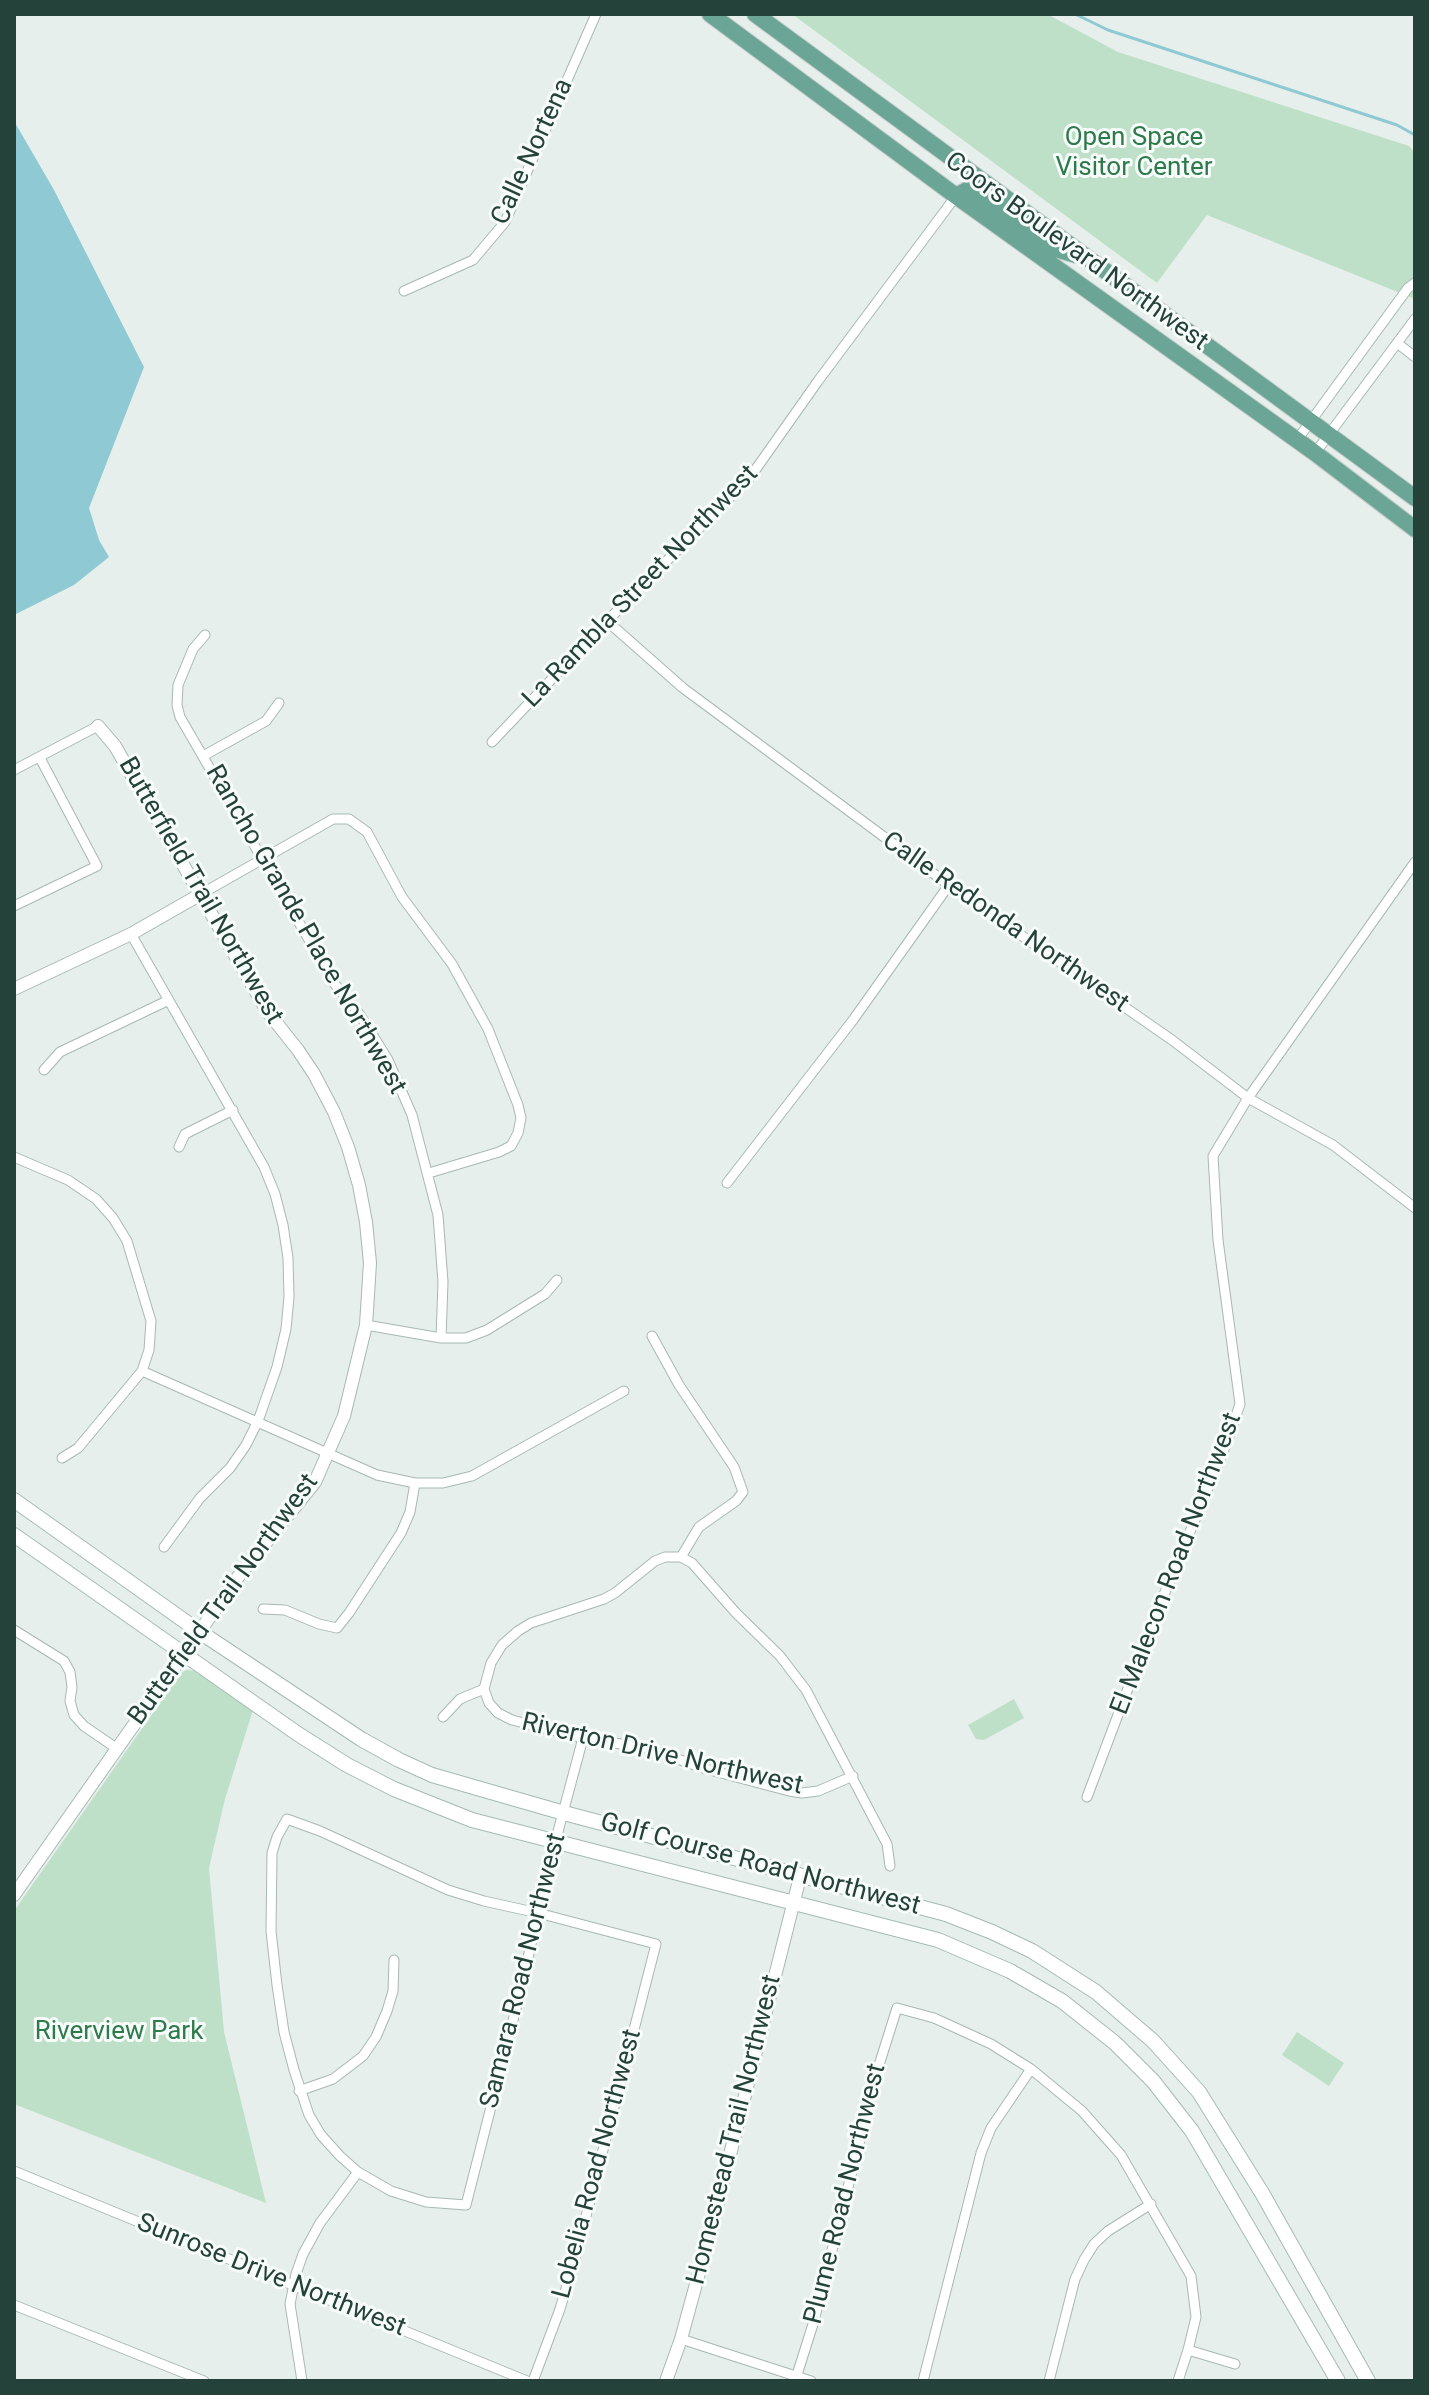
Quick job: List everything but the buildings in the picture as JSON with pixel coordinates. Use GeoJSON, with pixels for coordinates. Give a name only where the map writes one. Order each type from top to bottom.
{"type":"FeatureCollection","features":[{"type":"Feature","properties":{"kind":"main road","name":"Coors Boulevard Northwest"},"geometry":{"type":"LineString","coordinates":[[710,14],[1415,529]]}},
{"type":"Feature","properties":{"kind":"main road","name":"Coors Boulevard Northwest"},"geometry":{"type":"LineString","coordinates":[[755,14],[1415,498]]}},
{"type":"Feature","properties":{"kind":"main road"},"geometry":{"type":"LineString","coordinates":[[956,196],[967,190],[974,192],[1056,249],[1089,259]]}},
{"type":"Feature","properties":{"kind":"main road","name":"Golf Course Road Northwest"},"geometry":{"type":"LineString","coordinates":[[14,1500],[200,1632],[361,1739],[399,1760],[432,1775],[564,1813],[946,1914],[1032,1951],[1096,1992],[1153,2041],[1199,2092],[1218,2119],[1368,2381]]}},
{"type":"Feature","properties":{"kind":"main road","name":"Golf Course Road Northwest"},"geometry":{"type":"LineString","coordinates":[[14,1535],[298,1734],[347,1765],[385,1784],[472,1820],[938,1940],[1010,1971],[1062,2001],[1115,2043],[1153,2081],[1192,2131],[1338,2381]]}},
{"type":"Feature","properties":{"kind":"street","name":"Calle Nortena"},"geometry":{"type":"LineString","coordinates":[[404,291],[473,260],[505,222],[596,14]]}},
{"type":"Feature","properties":{"kind":"street","name":"La Rambla Street Northwest"},"geometry":{"type":"LineString","coordinates":[[492,742],[751,476],[956,196]]}},
{"type":"Feature","properties":{"kind":"street"},"geometry":{"type":"LineString","coordinates":[[1297,440],[1408,288],[1415,283]]}},
{"type":"Feature","properties":{"kind":"street"},"geometry":{"type":"LineString","coordinates":[[1315,453],[1415,319]]}},
{"type":"Feature","properties":{"kind":"street"},"geometry":{"type":"LineString","coordinates":[[1397,343],[1415,357]]}},
{"type":"Feature","properties":{"kind":"street","name":"Calle Redonda Northwest"},"geometry":{"type":"LineString","coordinates":[[607,621],[683,688],[949,885],[1172,1040],[1248,1098],[1333,1145],[1415,1208]]}},
{"type":"Feature","properties":{"kind":"street","name":"Rancho Grande Place Northwest"},"geometry":{"type":"LineString","coordinates":[[205,635],[193,649],[178,685],[180,717],[334,983],[360,1015],[388,1060],[412,1115],[438,1215],[442,1247],[441,1338]]}},
{"type":"Feature","properties":{"kind":"street","name":"Rancho Grande Place Northwest"},"geometry":{"type":"LineString","coordinates":[[203,756],[266,721],[279,703]]}},
{"type":"Feature","properties":{"kind":"street"},"geometry":{"type":"LineString","coordinates":[[14,770],[98,726]]}},
{"type":"Feature","properties":{"kind":"street","name":"Butterfield Trail Northwest"},"geometry":{"type":"LineString","coordinates":[[14,1895],[238,1577],[315,1482],[344,1416],[366,1325],[370,1263],[363,1210],[348,1147],[334,1112],[314,1074],[267,1011],[115,746],[98,726]]}},
{"type":"Feature","properties":{"kind":"street"},"geometry":{"type":"LineString","coordinates":[[14,906],[97,866],[40,758]]}},
{"type":"Feature","properties":{"kind":"street"},"geometry":{"type":"LineString","coordinates":[[14,989],[131,934],[333,819],[349,819],[367,832],[402,897],[452,964],[488,1029],[521,1118],[511,1146],[429,1173]]}},
{"type":"Feature","properties":{"kind":"street","name":"El Malecon Road Northwest"},"geometry":{"type":"LineString","coordinates":[[1087,1797],[1240,1404],[1218,1240],[1213,1156],[1248,1098],[1415,862]]}},
{"type":"Feature","properties":{"kind":"street"},"geometry":{"type":"LineString","coordinates":[[727,1183],[853,1020],[949,885]]}},
{"type":"Feature","properties":{"kind":"street"},"geometry":{"type":"LineString","coordinates":[[131,934],[264,1167],[275,1194],[288,1258],[286,1329],[277,1367],[258,1421],[230,1468],[200,1498],[164,1547]]}},
{"type":"Feature","properties":{"kind":"street"},"geometry":{"type":"LineString","coordinates":[[44,1070],[60,1052],[169,1000]]}},
{"type":"Feature","properties":{"kind":"street"},"geometry":{"type":"LineString","coordinates":[[179,1147],[185,1134],[233,1110]]}},
{"type":"Feature","properties":{"kind":"street"},"geometry":{"type":"LineString","coordinates":[[14,1157],[68,1180],[96,1199],[113,1218],[127,1241],[151,1321],[149,1350],[142,1371],[78,1448],[62,1458]]}},
{"type":"Feature","properties":{"kind":"street"},"geometry":{"type":"LineString","coordinates":[[366,1325],[441,1338],[466,1338],[487,1330],[545,1294],[557,1280]]}},
{"type":"Feature","properties":{"kind":"street"},"geometry":{"type":"LineString","coordinates":[[652,1336],[679,1385],[734,1467],[743,1492],[736,1501],[699,1527],[681,1557]]}},
{"type":"Feature","properties":{"kind":"street"},"geometry":{"type":"LineString","coordinates":[[142,1371],[377,1475],[415,1483],[443,1483],[472,1476],[624,1391]]}},
{"type":"Feature","properties":{"kind":"street"},"geometry":{"type":"LineString","coordinates":[[263,1609],[285,1610],[337,1628],[401,1533],[410,1512],[415,1483]]}},
{"type":"Feature","properties":{"kind":"street"},"geometry":{"type":"LineString","coordinates":[[443,1717],[460,1699],[484,1689],[491,1663],[502,1645],[518,1631],[531,1623],[604,1599],[655,1561],[665,1557],[681,1557],[692,1563],[736,1613],[780,1656],[806,1690],[887,1844],[890,1866]]}},
{"type":"Feature","properties":{"kind":"street"},"geometry":{"type":"LineString","coordinates":[[14,1630],[64,1661],[70,1672],[70,1701],[74,1715],[84,1726],[116,1748]]}},
{"type":"Feature","properties":{"kind":"street","name":"Riverton Drive Northwest"},"geometry":{"type":"LineString","coordinates":[[484,1689],[489,1703],[498,1713],[512,1720],[583,1738],[646,1748],[706,1769],[789,1791],[818,1791],[853,1776]]}},
{"type":"Feature","properties":{"kind":"street","name":"Samara Road Northwest"},"geometry":{"type":"LineString","coordinates":[[358,2172],[391,2191],[426,2202],[466,2205],[583,1738]]}},
{"type":"Feature","properties":{"kind":"street"},"geometry":{"type":"LineString","coordinates":[[302,2381],[291,2316],[293,2284],[303,2254],[320,2223],[358,2172],[321,2135],[309,2115],[299,2091],[284,2032],[271,1931],[272,1853],[277,1837],[287,1819],[448,1890],[538,1913]]}},
{"type":"Feature","properties":{"kind":"street","name":"Homestead Trail Northwest"},"geometry":{"type":"LineString","coordinates":[[666,2381],[681,2339],[714,2218],[800,1877]]}},
{"type":"Feature","properties":{"kind":"street","name":"Lobelia Road Northwest"},"geometry":{"type":"LineString","coordinates":[[530,2381],[560,2309],[577,2251],[656,1944],[538,1913]]}},
{"type":"Feature","properties":{"kind":"street"},"geometry":{"type":"LineString","coordinates":[[299,2091],[333,2079],[363,2056],[376,2037],[387,2011],[393,1991],[394,1960]]}},
{"type":"Feature","properties":{"kind":"street","name":"Plume Road Northwest"},"geometry":{"type":"LineString","coordinates":[[796,2379],[897,2008],[934,2018],[991,2044],[1031,2069]]}},
{"type":"Feature","properties":{"kind":"street"},"geometry":{"type":"LineString","coordinates":[[923,2381],[981,2153],[991,2128],[1031,2069],[1082,2111],[1121,2155],[1191,2276],[1196,2317],[1178,2381]]}},
{"type":"Feature","properties":{"kind":"street","name":"Sunrose Drive Northwest"},"geometry":{"type":"LineString","coordinates":[[14,2171],[530,2381]]}},
{"type":"Feature","properties":{"kind":"street"},"geometry":{"type":"LineString","coordinates":[[1049,2381],[1075,2279],[1084,2260],[1108,2231],[1151,2204]]}},
{"type":"Feature","properties":{"kind":"street"},"geometry":{"type":"LineString","coordinates":[[14,2305],[204,2381]]}},
{"type":"Feature","properties":{"kind":"street"},"geometry":{"type":"LineString","coordinates":[[681,2339],[796,2379],[811,2381]]}},
{"type":"Feature","properties":{"kind":"street"},"geometry":{"type":"LineString","coordinates":[[1188,2350],[1235,2364]]}},
{"type":"Feature","properties":{"kind":"green space","name":"Open Space Visitor Center"},"geometry":{"type":"Polygon","coordinates":[[[792,14],[1047,14],[1118,52],[1409,146],[1415,153],[1415,299],[1207,215],[1157,283],[792,14]]]}},
{"type":"Feature","properties":{"kind":"green space","name":"Riverview Park"},"geometry":{"type":"Polygon","coordinates":[[[186,1670],[199,1671],[253,1710],[225,1799],[209,1868],[224,2032],[266,2203],[14,2104],[14,1911],[186,1670]]]}},
{"type":"Feature","properties":{"kind":"green space"},"geometry":{"type":"Polygon","coordinates":[[[1014,1699],[1024,1718],[984,1740],[976,1739],[968,1725],[1014,1699]]]}},
{"type":"Feature","properties":{"kind":"green space"},"geometry":{"type":"Polygon","coordinates":[[[1297,2032],[1344,2063],[1329,2086],[1282,2055],[1297,2032]]]}},
{"type":"Feature","properties":{"kind":"water"},"geometry":{"type":"Polygon","coordinates":[[[14,121],[54,190],[144,367],[89,508],[99,540],[109,557],[74,585],[14,615],[14,121]]]}},
{"type":"Feature","properties":{"kind":"waterway"},"geometry":{"type":"LineString","coordinates":[[1075,14],[1108,30],[1397,125],[1415,135]]}}]}
